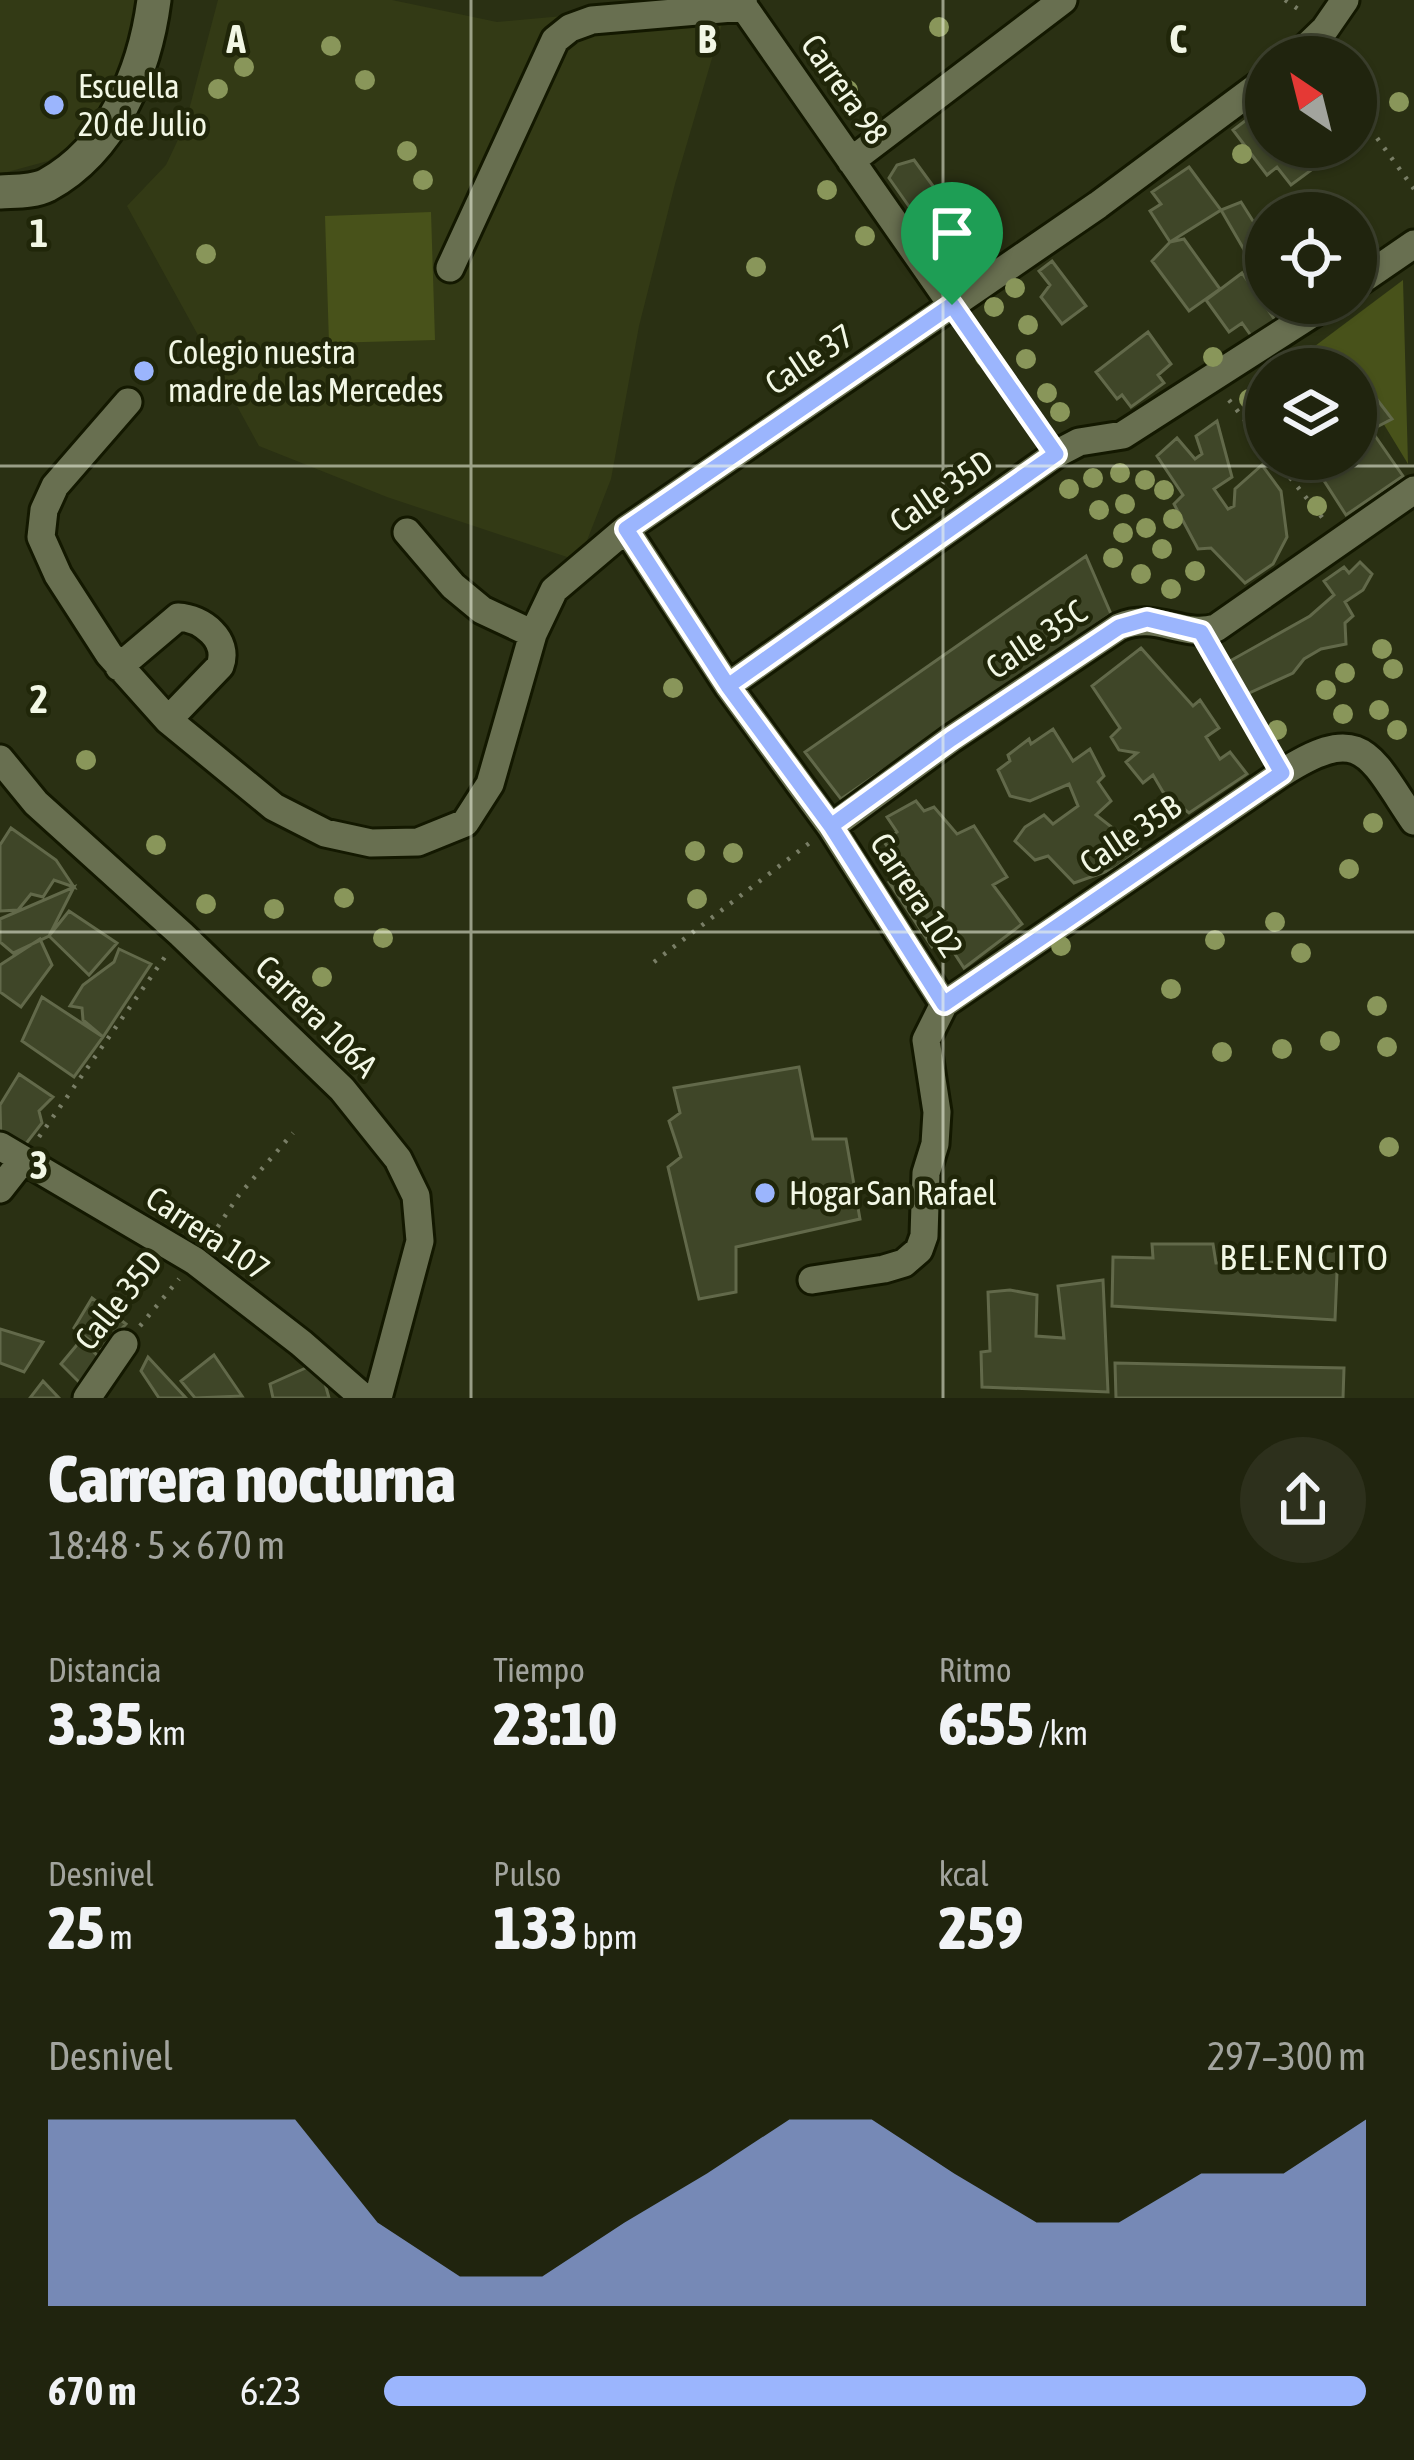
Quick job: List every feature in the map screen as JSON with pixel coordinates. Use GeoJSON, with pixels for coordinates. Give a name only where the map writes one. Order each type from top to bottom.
{"type":"FeatureCollection","features":[{"type":"Feature","properties":{"kind":"street"},"geometry":{"type":"LineString","coordinates":[[0,192],[34,190],[48,184],[106,131],[131,90],[151,28],[154,0]]}},
{"type":"Feature","properties":{"kind":"street"},"geometry":{"type":"LineString","coordinates":[[851,161],[1063,0]]}},
{"type":"Feature","properties":{"kind":"street"},"geometry":{"type":"LineString","coordinates":[[1318,36],[1345,0]]}},
{"type":"Feature","properties":{"kind":"street"},"geometry":{"type":"LineString","coordinates":[[450,268],[555,40],[592,20],[744,4]]}},
{"type":"Feature","properties":{"kind":"street","name":"Carrera 98"},"geometry":{"type":"LineString","coordinates":[[744,4],[952,305]]}},
{"type":"Feature","properties":{"kind":"street","name":"Calle 37"},"geometry":{"type":"LineString","coordinates":[[128,402],[56,486],[44,510],[40,537],[58,575],[119,667],[168,721],[274,807],[325,832],[371,843],[418,842],[465,824],[490,784],[533,634],[554,590],[626,529],[1098,205],[1245,96]]}},
{"type":"Feature","properties":{"kind":"street"},"geometry":{"type":"LineString","coordinates":[[1377,272],[1412,252]]}},
{"type":"Feature","properties":{"kind":"street","name":"Calle 35D"},"geometry":{"type":"LineString","coordinates":[[728,686],[1056,454],[1079,442],[1123,435],[1296,324]]}},
{"type":"Feature","properties":{"kind":"street"},"geometry":{"type":"LineString","coordinates":[[1201,632],[1227,622],[1414,490]]}},
{"type":"Feature","properties":{"kind":"street","name":"Carrera 102"},"geometry":{"type":"LineString","coordinates":[[626,529],[821,834],[944,1004]]}},
{"type":"Feature","properties":{"kind":"street"},"geometry":{"type":"LineString","coordinates":[[407,532],[453,586],[482,610],[533,634]]}},
{"type":"Feature","properties":{"kind":"street"},"geometry":{"type":"LineString","coordinates":[[119,667],[178,617],[203,622],[224,656],[220,667],[168,721]]}},
{"type":"Feature","properties":{"kind":"street","name":"Calle 35C"},"geometry":{"type":"LineString","coordinates":[[821,834],[951,739],[1119,627],[1147,619],[1201,632]]}},
{"type":"Feature","properties":{"kind":"street","name":"Calle 35B"},"geometry":{"type":"LineString","coordinates":[[944,1004],[1325,748],[1353,748],[1363,753],[1414,821]]}},
{"type":"Feature","properties":{"kind":"street","name":"Carrera 106A"},"geometry":{"type":"LineString","coordinates":[[0,759],[37,803],[342,1089],[398,1159],[416,1196],[420,1241],[378,1398]]}},
{"type":"Feature","properties":{"kind":"street"},"geometry":{"type":"LineString","coordinates":[[812,1280],[884,1269],[904,1263],[919,1250],[925,1236],[926,1173],[935,1144],[937,1112],[926,1040],[944,1004]]}},
{"type":"Feature","properties":{"kind":"street"},"geometry":{"type":"LineString","coordinates":[[0,1189],[11,1153]]}},
{"type":"Feature","properties":{"kind":"street","name":"Carrera 107"},"geometry":{"type":"LineString","coordinates":[[11,1153],[195,1261],[364,1398]]}},
{"type":"Feature","properties":{"kind":"street","name":"Calle 35D"},"geometry":{"type":"LineString","coordinates":[[87,1398],[124,1344]]}},
{"type":"Feature","properties":{"kind":"path"},"geometry":{"type":"LineString","coordinates":[[1377,139],[1414,189]]}},
{"type":"Feature","properties":{"kind":"path"},"geometry":{"type":"LineString","coordinates":[[952,305],[1056,454]]}},
{"type":"Feature","properties":{"kind":"path"},"geometry":{"type":"LineString","coordinates":[[1211,378],[1245,421]]}},
{"type":"Feature","properties":{"kind":"path"},"geometry":{"type":"LineString","coordinates":[[1292,480],[1340,540]]}},
{"type":"Feature","properties":{"kind":"path"},"geometry":{"type":"LineString","coordinates":[[1201,632],[1282,773]]}},
{"type":"Feature","properties":{"kind":"path"},"geometry":{"type":"LineString","coordinates":[[654,962],[821,834]]}},
{"type":"Feature","properties":{"kind":"path"},"geometry":{"type":"LineString","coordinates":[[11,1153],[181,934]]}},
{"type":"Feature","properties":{"kind":"path","name":"Calle 35D"},"geometry":{"type":"LineString","coordinates":[[124,1344],[195,1261],[238,1195],[293,1133]]}},
{"type":"Feature","properties":{"kind":"shaded area","name":"Escuella 20 de Julio"},"geometry":{"type":"Polygon","coordinates":[[[0,0],[148,0],[150,14],[91,131],[48,161],[0,174],[0,0]]]}},
{"type":"Feature","properties":{"kind":"shaded area"},"geometry":{"type":"Polygon","coordinates":[[[218,0],[392,0],[497,22],[629,10],[725,14],[639,326],[611,479],[579,561],[387,497],[259,446],[127,206],[166,165],[185,125],[218,0]]]}},
{"type":"Feature","properties":{"kind":"shaded area"},"geometry":{"type":"Polygon","coordinates":[[[431,212],[435,340],[329,343],[325,216],[431,212]]]}},
{"type":"Feature","properties":{"kind":"shaded area"},"geometry":{"type":"Polygon","coordinates":[[[1403,280],[1408,464],[1377,413],[1377,348],[1312,348],[1344,324],[1377,324],[1377,300],[1403,280]]]}},
{"type":"Feature","properties":{"kind":"building"},"geometry":{"type":"Polygon","coordinates":[[[1245,121],[1245,146],[1233,130],[1245,121]]]}},
{"type":"Feature","properties":{"kind":"building"},"geometry":{"type":"Polygon","coordinates":[[[914,160],[941,197],[915,215],[889,178],[897,165],[914,160]]]}},
{"type":"Feature","properties":{"kind":"building"},"geometry":{"type":"Polygon","coordinates":[[[1189,167],[1221,210],[1170,242],[1150,211],[1161,204],[1152,192],[1189,167]]]}},
{"type":"Feature","properties":{"kind":"building"},"geometry":{"type":"Polygon","coordinates":[[[1278,168],[1314,168],[1291,185],[1278,168]]]}},
{"type":"Feature","properties":{"kind":"building"},"geometry":{"type":"Polygon","coordinates":[[[1241,202],[1245,208],[1245,251],[1221,210],[1241,202]]]}},
{"type":"Feature","properties":{"kind":"building"},"geometry":{"type":"Polygon","coordinates":[[[950,203],[960,204],[990,246],[959,264],[927,219],[950,203]]]}},
{"type":"Feature","properties":{"kind":"building"},"geometry":{"type":"Polygon","coordinates":[[[1184,239],[1220,289],[1189,311],[1152,261],[1170,242],[1184,239]]]}},
{"type":"Feature","properties":{"kind":"building"},"geometry":{"type":"Polygon","coordinates":[[[1052,261],[1086,306],[1062,324],[1041,297],[1050,285],[1039,271],[1052,261]]]}},
{"type":"Feature","properties":{"kind":"building"},"geometry":{"type":"Polygon","coordinates":[[[1242,273],[1245,324],[1270,324],[1252,337],[1242,323],[1229,332],[1206,300],[1242,273]]]}},
{"type":"Feature","properties":{"kind":"building"},"geometry":{"type":"Polygon","coordinates":[[[1148,332],[1171,364],[1158,375],[1164,383],[1131,407],[1122,395],[1117,399],[1096,372],[1148,332]]]}},
{"type":"Feature","properties":{"kind":"building"},"geometry":{"type":"Polygon","coordinates":[[[1377,399],[1392,419],[1377,427],[1377,399]]]}},
{"type":"Feature","properties":{"kind":"building"},"geometry":{"type":"Polygon","coordinates":[[[1217,421],[1232,477],[1214,489],[1228,509],[1234,506],[1235,489],[1245,480],[1273,480],[1281,491],[1287,537],[1273,564],[1245,583],[1211,548],[1198,549],[1174,504],[1183,495],[1157,456],[1177,438],[1195,459],[1202,454],[1196,436],[1217,421]]]}},
{"type":"Feature","properties":{"kind":"building"},"geometry":{"type":"Polygon","coordinates":[[[1377,439],[1403,476],[1346,515],[1324,480],[1377,480],[1377,439]]]}},
{"type":"Feature","properties":{"kind":"building"},"geometry":{"type":"Polygon","coordinates":[[[1086,556],[1111,614],[841,799],[805,752],[1086,556]]]}},
{"type":"Feature","properties":{"kind":"building"},"geometry":{"type":"Polygon","coordinates":[[[1360,562],[1372,574],[1363,590],[1345,602],[1353,616],[1345,623],[1346,644],[1321,649],[1293,673],[1247,694],[1221,666],[1310,616],[1334,595],[1324,581],[1344,567],[1349,573],[1360,562]]]}},
{"type":"Feature","properties":{"kind":"building"},"geometry":{"type":"Polygon","coordinates":[[[1141,648],[1193,706],[1200,700],[1219,728],[1206,737],[1220,759],[1230,752],[1247,774],[1189,813],[1163,792],[1153,775],[1143,783],[1126,762],[1137,753],[1119,750],[1111,737],[1120,728],[1092,686],[1141,648]]]}},
{"type":"Feature","properties":{"kind":"building"},"geometry":{"type":"Polygon","coordinates":[[[1053,729],[1073,761],[1090,749],[1104,776],[1098,782],[1111,801],[1096,815],[1141,850],[1114,869],[1074,883],[1048,856],[1035,860],[1015,841],[1025,827],[1044,815],[1053,824],[1078,806],[1069,784],[1030,801],[1010,796],[998,770],[1029,739],[1031,744],[1053,729]]]}},
{"type":"Feature","properties":{"kind":"building"},"geometry":{"type":"Polygon","coordinates":[[[916,801],[924,811],[934,807],[957,834],[974,826],[1007,877],[993,885],[1022,924],[964,968],[945,939],[932,947],[889,882],[905,870],[884,842],[897,832],[887,817],[916,801]]]}},
{"type":"Feature","properties":{"kind":"building"},"geometry":{"type":"Polygon","coordinates":[[[11,828],[56,860],[74,887],[54,880],[43,897],[31,894],[18,910],[0,911],[0,845],[11,828]]]}},
{"type":"Feature","properties":{"kind":"building"},"geometry":{"type":"Polygon","coordinates":[[[74,887],[49,936],[13,953],[0,942],[0,919],[74,887]]]}},
{"type":"Feature","properties":{"kind":"building"},"geometry":{"type":"Polygon","coordinates":[[[69,911],[117,943],[89,975],[49,936],[69,911]]]}},
{"type":"Feature","properties":{"kind":"building"},"geometry":{"type":"Polygon","coordinates":[[[40,939],[52,965],[21,1007],[0,992],[0,965],[40,939]]]}},
{"type":"Feature","properties":{"kind":"building"},"geometry":{"type":"Polygon","coordinates":[[[119,949],[151,964],[103,1037],[83,1020],[82,1008],[70,1006],[83,985],[114,962],[119,949]]]}},
{"type":"Feature","properties":{"kind":"building"},"geometry":{"type":"Polygon","coordinates":[[[42,997],[103,1037],[74,1077],[22,1041],[42,997]]]}},
{"type":"Feature","properties":{"kind":"building","name":"Hogar San Rafael"},"geometry":{"type":"Polygon","coordinates":[[[799,1067],[813,1139],[846,1139],[860,1219],[736,1247],[736,1292],[699,1299],[668,1167],[681,1157],[669,1121],[680,1113],[674,1088],[799,1067]]]}},
{"type":"Feature","properties":{"kind":"building"},"geometry":{"type":"Polygon","coordinates":[[[19,1074],[53,1097],[39,1111],[42,1123],[25,1145],[1,1143],[0,1105],[19,1074]]]}},
{"type":"Feature","properties":{"kind":"building"},"geometry":{"type":"Polygon","coordinates":[[[1152,1244],[1213,1244],[1216,1263],[1301,1262],[1303,1248],[1338,1249],[1335,1320],[1112,1306],[1113,1257],[1153,1258],[1152,1244]]]}},
{"type":"Feature","properties":{"kind":"building"},"geometry":{"type":"Polygon","coordinates":[[[1103,1280],[1108,1392],[982,1387],[981,1352],[990,1351],[988,1292],[1037,1295],[1036,1336],[1064,1338],[1058,1286],[1103,1280]]]}},
{"type":"Feature","properties":{"kind":"building"},"geometry":{"type":"Polygon","coordinates":[[[92,1298],[126,1324],[102,1350],[74,1328],[92,1298]]]}},
{"type":"Feature","properties":{"kind":"building"},"geometry":{"type":"Polygon","coordinates":[[[0,1329],[43,1342],[24,1372],[0,1363],[0,1329]]]}},
{"type":"Feature","properties":{"kind":"building"},"geometry":{"type":"Polygon","coordinates":[[[81,1340],[100,1358],[80,1383],[61,1364],[81,1340]]]}},
{"type":"Feature","properties":{"kind":"building"},"geometry":{"type":"Polygon","coordinates":[[[214,1355],[242,1396],[195,1398],[181,1381],[214,1355]]]}},
{"type":"Feature","properties":{"kind":"building"},"geometry":{"type":"Polygon","coordinates":[[[148,1357],[186,1398],[159,1398],[141,1371],[148,1357]]]}},
{"type":"Feature","properties":{"kind":"building"},"geometry":{"type":"Polygon","coordinates":[[[319,1362],[329,1398],[273,1398],[270,1384],[319,1362]]]}},
{"type":"Feature","properties":{"kind":"building"},"geometry":{"type":"Polygon","coordinates":[[[1115,1363],[1344,1368],[1343,1398],[1116,1398],[1115,1363]]]}},
{"type":"Feature","properties":{"kind":"building"},"geometry":{"type":"Polygon","coordinates":[[[43,1381],[59,1398],[30,1398],[43,1381]]]}},
{"type":"Feature","properties":{"kind":"place","name":"Escuella 20 de Julio"},"geometry":{"type":"Point","coordinates":[54,105]}},
{"type":"Feature","properties":{"kind":"place","name":"Colegio nuestra madre de las Mercedes"},"geometry":{"type":"Point","coordinates":[144,371]}},
{"type":"Feature","properties":{"kind":"place","name":"Hogar San Rafael"},"geometry":{"type":"Point","coordinates":[765,1193]}},
{"type":"Feature","properties":{"kind":"district","name":"BELENCITO"},"geometry":{"type":"Point","coordinates":[1305,1257]}},
{"type":"Feature","properties":{"kind":"route"},"geometry":{"type":"LineString","coordinates":[[952,305],[626,529],[728,686],[831,826],[1119,627],[1147,619],[1201,632],[1282,773],[944,1004],[831,826],[728,686],[1056,454],[952,305]]}}]}
